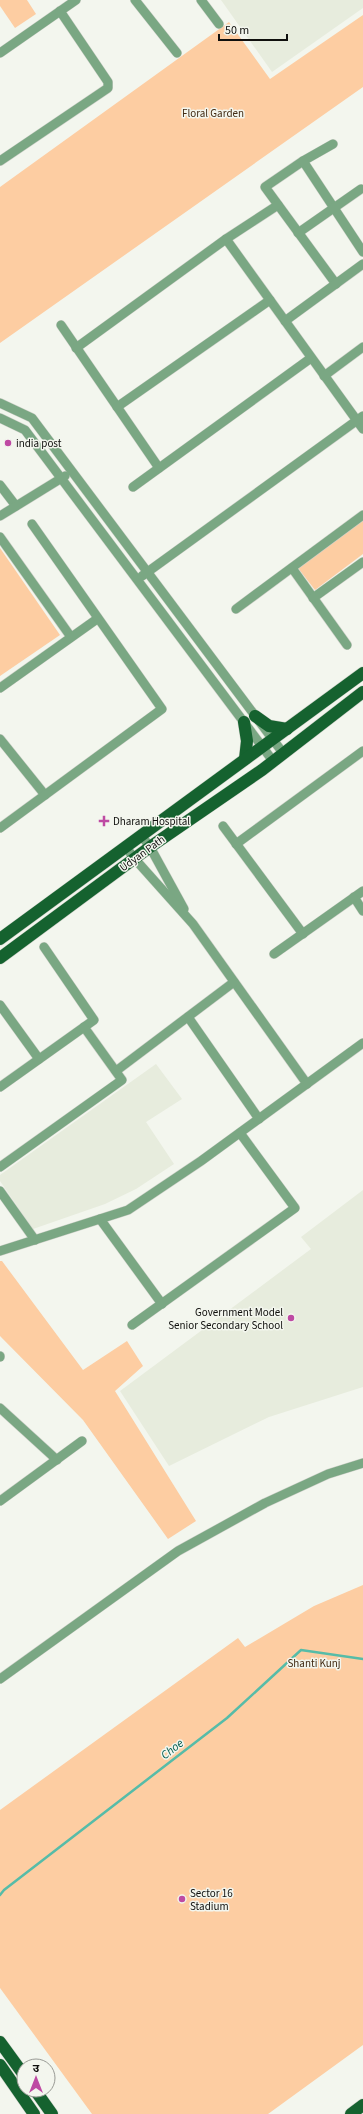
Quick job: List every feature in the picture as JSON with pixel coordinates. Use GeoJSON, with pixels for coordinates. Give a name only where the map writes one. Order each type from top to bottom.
{"type":"FeatureCollection","features":[{"type":"Feature","properties":{"kind":"main road","name":"Udyan Path"},"geometry":{"type":"LineString","coordinates":[[0,939],[141,834],[363,673]]}},
{"type":"Feature","properties":{"kind":"main road","name":"Udyan Path"},"geometry":{"type":"LineString","coordinates":[[0,958],[134,858],[273,761],[363,692]]}},
{"type":"Feature","properties":{"kind":"main road"},"geometry":{"type":"LineString","coordinates":[[255,716],[269,726],[287,728]]}},
{"type":"Feature","properties":{"kind":"main road"},"geometry":{"type":"LineString","coordinates":[[244,722],[247,741],[245,759]]}},
{"type":"Feature","properties":{"kind":"main road"},"geometry":{"type":"LineString","coordinates":[[0,2042],[16,2064]]}},
{"type":"Feature","properties":{"kind":"main road"},"geometry":{"type":"LineString","coordinates":[[0,2065],[34,2114]]}},
{"type":"Feature","properties":{"kind":"main road"},"geometry":{"type":"LineString","coordinates":[[40,2098],[52,2114]]}},
{"type":"Feature","properties":{"kind":"main road"},"geometry":{"type":"LineString","coordinates":[[351,2114],[363,2105]]}},
{"type":"Feature","properties":{"kind":"street"},"geometry":{"type":"LineString","coordinates":[[0,53],[76,0]]}},
{"type":"Feature","properties":{"kind":"street"},"geometry":{"type":"LineString","coordinates":[[135,0],[177,53]]}},
{"type":"Feature","properties":{"kind":"street"},"geometry":{"type":"LineString","coordinates":[[201,0],[219,24]]}},
{"type":"Feature","properties":{"kind":"street"},"geometry":{"type":"LineString","coordinates":[[0,161],[108,88],[108,82],[60,11]]}},
{"type":"Feature","properties":{"kind":"street"},"geometry":{"type":"LineString","coordinates":[[333,144],[303,161],[265,187],[336,284]]}},
{"type":"Feature","properties":{"kind":"street"},"geometry":{"type":"LineString","coordinates":[[303,161],[363,252]]}},
{"type":"Feature","properties":{"kind":"street"},"geometry":{"type":"LineString","coordinates":[[298,233],[361,190]]}},
{"type":"Feature","properties":{"kind":"street"},"geometry":{"type":"LineString","coordinates":[[76,348],[226,239],[278,205]]}},
{"type":"Feature","properties":{"kind":"street"},"geometry":{"type":"LineString","coordinates":[[226,239],[324,376],[360,418],[363,429]]}},
{"type":"Feature","properties":{"kind":"street"},"geometry":{"type":"LineString","coordinates":[[285,321],[363,264]]}},
{"type":"Feature","properties":{"kind":"street"},"geometry":{"type":"LineString","coordinates":[[117,407],[270,300]]}},
{"type":"Feature","properties":{"kind":"street"},"geometry":{"type":"LineString","coordinates":[[61,325],[159,468]]}},
{"type":"Feature","properties":{"kind":"street"},"geometry":{"type":"LineString","coordinates":[[324,376],[363,347]]}},
{"type":"Feature","properties":{"kind":"street"},"geometry":{"type":"LineString","coordinates":[[133,487],[311,358]]}},
{"type":"Feature","properties":{"kind":"street"},"geometry":{"type":"LineString","coordinates":[[0,403],[32,418],[283,753]]}},
{"type":"Feature","properties":{"kind":"street"},"geometry":{"type":"LineString","coordinates":[[0,418],[25,430],[273,761]]}},
{"type":"Feature","properties":{"kind":"street"},"geometry":{"type":"LineString","coordinates":[[137,580],[360,418]]}},
{"type":"Feature","properties":{"kind":"street"},"geometry":{"type":"LineString","coordinates":[[0,516],[72,472]]}},
{"type":"Feature","properties":{"kind":"street"},"geometry":{"type":"LineString","coordinates":[[0,485],[16,506]]}},
{"type":"Feature","properties":{"kind":"street"},"geometry":{"type":"LineString","coordinates":[[236,609],[363,515]]}},
{"type":"Feature","properties":{"kind":"street"},"geometry":{"type":"LineString","coordinates":[[0,828],[162,709],[97,619],[32,524]]}},
{"type":"Feature","properties":{"kind":"street"},"geometry":{"type":"LineString","coordinates":[[0,537],[71,637]]}},
{"type":"Feature","properties":{"kind":"street"},"geometry":{"type":"LineString","coordinates":[[313,598],[363,562]]}},
{"type":"Feature","properties":{"kind":"street"},"geometry":{"type":"LineString","coordinates":[[292,568],[347,645]]}},
{"type":"Feature","properties":{"kind":"street"},"geometry":{"type":"LineString","coordinates":[[0,688],[97,619]]}},
{"type":"Feature","properties":{"kind":"street"},"geometry":{"type":"LineString","coordinates":[[0,739],[45,795]]}},
{"type":"Feature","properties":{"kind":"street"},"geometry":{"type":"LineString","coordinates":[[236,844],[363,751]]}},
{"type":"Feature","properties":{"kind":"street"},"geometry":{"type":"LineString","coordinates":[[223,826],[303,934]]}},
{"type":"Feature","properties":{"kind":"street"},"geometry":{"type":"LineString","coordinates":[[141,834],[150,847],[193,924],[307,1084]]}},
{"type":"Feature","properties":{"kind":"street"},"geometry":{"type":"LineString","coordinates":[[126,846],[134,858],[193,924]]}},
{"type":"Feature","properties":{"kind":"street"},"geometry":{"type":"LineString","coordinates":[[274,954],[363,891]]}},
{"type":"Feature","properties":{"kind":"street"},"geometry":{"type":"LineString","coordinates":[[354,897],[363,911]]}},
{"type":"Feature","properties":{"kind":"street"},"geometry":{"type":"LineString","coordinates":[[0,1087],[94,1020],[44,947]]}},
{"type":"Feature","properties":{"kind":"street"},"geometry":{"type":"LineString","coordinates":[[116,1071],[234,982]]}},
{"type":"Feature","properties":{"kind":"street"},"geometry":{"type":"LineString","coordinates":[[0,1005],[39,1059]]}},
{"type":"Feature","properties":{"kind":"street"},"geometry":{"type":"LineString","coordinates":[[188,1017],[258,1119]]}},
{"type":"Feature","properties":{"kind":"street"},"geometry":{"type":"LineString","coordinates":[[0,1167],[122,1080],[84,1027]]}},
{"type":"Feature","properties":{"kind":"street"},"geometry":{"type":"LineString","coordinates":[[0,1251],[128,1210],[240,1133],[307,1084],[361,1048]]}},
{"type":"Feature","properties":{"kind":"street"},"geometry":{"type":"LineString","coordinates":[[132,1325],[295,1208],[240,1133]]}},
{"type":"Feature","properties":{"kind":"street"},"geometry":{"type":"LineString","coordinates":[[0,1191],[34,1240]]}},
{"type":"Feature","properties":{"kind":"street"},"geometry":{"type":"LineString","coordinates":[[100,1219],[162,1304]]}},
{"type":"Feature","properties":{"kind":"street"},"geometry":{"type":"LineString","coordinates":[[0,1408],[57,1460]]}},
{"type":"Feature","properties":{"kind":"street"},"geometry":{"type":"LineString","coordinates":[[0,1501],[82,1441]]}},
{"type":"Feature","properties":{"kind":"street"},"geometry":{"type":"LineString","coordinates":[[0,1679],[178,1551],[265,1503],[328,1474],[363,1463]]}},
{"type":"Feature","properties":{"kind":"shaded area"},"geometry":{"type":"Polygon","coordinates":[[[221,0],[363,0],[363,8],[272,72],[221,0]]]}},
{"type":"Feature","properties":{"kind":"shaded area"},"geometry":{"type":"Polygon","coordinates":[[[156,1064],[182,1099],[146,1122],[174,1164],[136,1189],[105,1204],[33,1229],[0,1181],[0,1175],[156,1064]]]}},
{"type":"Feature","properties":{"kind":"shaded area","name":"Government Model Senior Secondary School"},"geometry":{"type":"Polygon","coordinates":[[[363,1190],[363,1387],[269,1417],[169,1466],[120,1391],[311,1249],[301,1237],[363,1190]]]}},
{"type":"Feature","properties":{"kind":"green space"},"geometry":{"type":"Polygon","coordinates":[[[0,0],[27,0],[36,14],[15,28],[0,6],[0,0]]]}},
{"type":"Feature","properties":{"kind":"green space","name":"Floral Garden"},"geometry":{"type":"Polygon","coordinates":[[[363,15],[363,87],[0,343],[0,187],[229,22],[270,79],[363,15]]]}},
{"type":"Feature","properties":{"kind":"green space"},"geometry":{"type":"Polygon","coordinates":[[[363,520],[363,554],[315,590],[298,568],[363,520]]]}},
{"type":"Feature","properties":{"kind":"green space"},"geometry":{"type":"Polygon","coordinates":[[[0,548],[60,635],[0,676],[0,548]]]}},
{"type":"Feature","properties":{"kind":"green space"},"geometry":{"type":"Polygon","coordinates":[[[0,1261],[2,1261],[83,1370],[127,1341],[143,1366],[115,1391],[196,1521],[168,1539],[83,1420],[0,1336],[0,1261]]]}},
{"type":"Feature","properties":{"kind":"green space","name":"Sector 16 Stadium"},"geometry":{"type":"Polygon","coordinates":[[[363,1585],[363,2045],[268,2114],[92,2114],[56,2065],[56,2058],[51,2058],[0,1988],[0,1810],[238,1638],[245,1647],[314,1606],[363,1585]]]}},
{"type":"Feature","properties":{"kind":"waterway","name":"Choe"},"geometry":{"type":"LineString","coordinates":[[0,1895],[4,1890],[227,1718],[301,1650],[363,1659]]}},
{"type":"Feature","properties":{"kind":"place","name":"india post"},"geometry":{"type":"Point","coordinates":[8,443]}},
{"type":"Feature","properties":{"kind":"place","name":"Dharam Hospital"},"geometry":{"type":"Point","coordinates":[104,821]}},
{"type":"Feature","properties":{"kind":"place","name":"Government Model Senior Secondary School"},"geometry":{"type":"Point","coordinates":[291,1318]}},
{"type":"Feature","properties":{"kind":"place","name":"Sector 16 Stadium"},"geometry":{"type":"Point","coordinates":[182,1899]}},
{"type":"Feature","properties":{"kind":"park label","name":"Shanti Kunj"},"geometry":{"type":"Point","coordinates":[314,1663]}}]}
